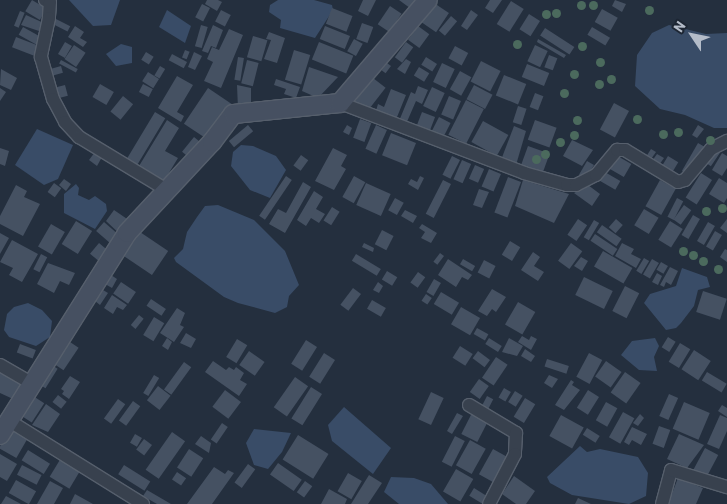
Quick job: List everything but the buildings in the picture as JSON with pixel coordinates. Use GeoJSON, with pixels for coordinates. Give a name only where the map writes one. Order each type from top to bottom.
{"type":"FeatureCollection","features":[{"type":"Feature","properties":{"kind":"street"},"geometry":{"type":"LineString","coordinates":[[45,0],[50,2],[49,18],[41,56],[53,99],[65,122],[79,137],[167,190]]}},
{"type":"Feature","properties":{"kind":"street"},"geometry":{"type":"LineString","coordinates":[[340,103],[428,0]]}},
{"type":"Feature","properties":{"kind":"street"},"geometry":{"type":"LineString","coordinates":[[143,504],[4,427],[30,382],[93,291],[127,233],[233,114],[340,103],[524,174],[567,185],[576,185],[596,175],[617,150],[625,150],[678,182],[685,180],[711,149],[727,141]]}},
{"type":"Feature","properties":{"kind":"street"},"geometry":{"type":"LineString","coordinates":[[0,366],[30,382]]}},
{"type":"Feature","properties":{"kind":"street"},"geometry":{"type":"LineString","coordinates":[[469,405],[516,433],[515,454],[489,504]]}},
{"type":"Feature","properties":{"kind":"street"},"geometry":{"type":"LineString","coordinates":[[662,504],[671,470],[727,487]]}},
{"type":"Feature","properties":{"kind":"water"},"geometry":{"type":"Polygon","coordinates":[[[69,0],[120,0],[111,25],[93,26],[69,0]]]}},
{"type":"Feature","properties":{"kind":"water"},"geometry":{"type":"Polygon","coordinates":[[[278,0],[314,0],[332,5],[333,10],[315,38],[280,28],[281,20],[269,12],[270,5],[278,0]]]}},
{"type":"Feature","properties":{"kind":"water"},"geometry":{"type":"Polygon","coordinates":[[[167,10],[191,26],[185,43],[159,27],[167,10]]]}},
{"type":"Feature","properties":{"kind":"water"},"geometry":{"type":"Polygon","coordinates":[[[669,25],[706,34],[727,33],[727,128],[714,128],[685,115],[660,109],[635,86],[637,55],[652,33],[669,25]]]}},
{"type":"Feature","properties":{"kind":"water"},"geometry":{"type":"Polygon","coordinates":[[[121,44],[132,47],[132,63],[116,66],[106,54],[121,44]]]}},
{"type":"Feature","properties":{"kind":"water"},"geometry":{"type":"Polygon","coordinates":[[[37,129],[73,145],[58,179],[44,185],[15,165],[37,129]]]}},
{"type":"Feature","properties":{"kind":"water"},"geometry":{"type":"Polygon","coordinates":[[[241,145],[253,146],[276,156],[286,170],[270,198],[250,190],[231,166],[233,152],[241,145]]]}},
{"type":"Feature","properties":{"kind":"water"},"geometry":{"type":"Polygon","coordinates":[[[76,184],[79,188],[78,195],[89,200],[95,196],[106,204],[107,211],[95,229],[64,213],[64,194],[76,184]]]}},
{"type":"Feature","properties":{"kind":"water"},"geometry":{"type":"Polygon","coordinates":[[[218,205],[254,220],[285,251],[299,285],[289,296],[287,307],[275,313],[238,303],[224,297],[176,262],[174,258],[183,249],[187,232],[205,206],[218,205]]]}},
{"type":"Feature","properties":{"kind":"water"},"geometry":{"type":"Polygon","coordinates":[[[682,268],[707,277],[710,287],[698,290],[694,306],[681,323],[676,328],[666,330],[644,303],[650,294],[676,286],[682,268]]]}},
{"type":"Feature","properties":{"kind":"water"},"geometry":{"type":"Polygon","coordinates":[[[28,303],[42,310],[52,321],[50,337],[36,346],[9,337],[4,330],[7,314],[14,307],[28,303]]]}},
{"type":"Feature","properties":{"kind":"water"},"geometry":{"type":"Polygon","coordinates":[[[655,338],[659,346],[654,357],[657,371],[639,370],[621,355],[632,341],[655,338]]]}},
{"type":"Feature","properties":{"kind":"water"},"geometry":{"type":"Polygon","coordinates":[[[344,407],[391,448],[373,474],[332,441],[328,425],[344,407]]]}},
{"type":"Feature","properties":{"kind":"water"},"geometry":{"type":"Polygon","coordinates":[[[254,429],[291,433],[282,452],[268,469],[254,465],[246,443],[254,429]]]}},
{"type":"Feature","properties":{"kind":"water"},"geometry":{"type":"Polygon","coordinates":[[[580,446],[587,452],[600,449],[638,457],[648,473],[646,496],[629,504],[572,495],[550,483],[547,477],[580,446]]]}},
{"type":"Feature","properties":{"kind":"water"},"geometry":{"type":"Polygon","coordinates":[[[391,477],[414,478],[431,484],[448,504],[399,504],[384,492],[391,477]]]}}]}
